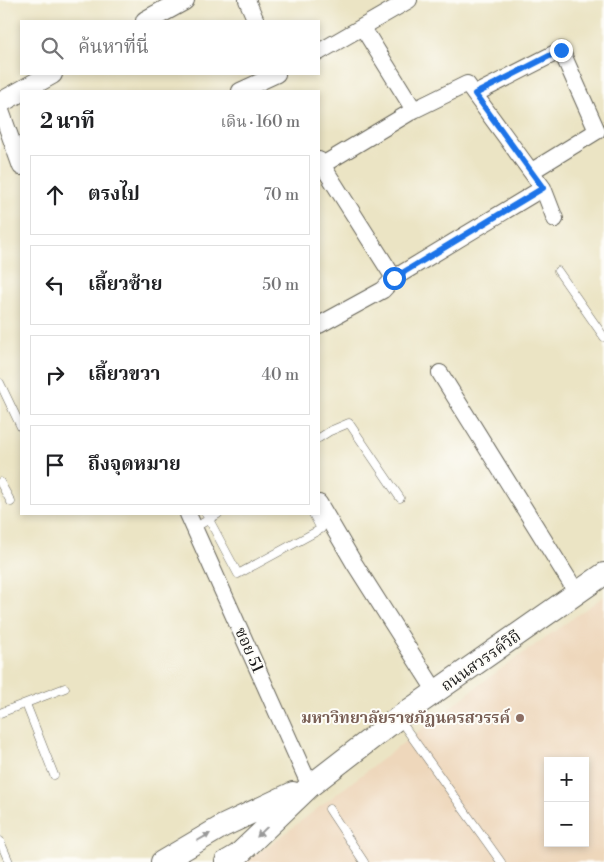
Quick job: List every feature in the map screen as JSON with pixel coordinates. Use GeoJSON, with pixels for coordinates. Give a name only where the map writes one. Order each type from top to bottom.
{"type":"FeatureCollection","features":[{"type":"Feature","properties":{"kind":"main road","name":"ถนนสวรรค์วิถี"},"geometry":{"type":"LineString","coordinates":[[226,862],[238,855],[310,786],[398,718],[604,574]]}},
{"type":"Feature","properties":{"kind":"main road","name":"ถนนสวรรค์วิถี"},"geometry":{"type":"LineString","coordinates":[[162,862],[223,826],[310,786]]}},
{"type":"Feature","properties":{"kind":"street"},"geometry":{"type":"LineString","coordinates":[[148,20],[184,0]]}},
{"type":"Feature","properties":{"kind":"street"},"geometry":{"type":"LineString","coordinates":[[247,0],[256,20]]}},
{"type":"Feature","properties":{"kind":"street"},"geometry":{"type":"LineString","coordinates":[[320,51],[409,0]]}},
{"type":"Feature","properties":{"kind":"street"},"geometry":{"type":"LineString","coordinates":[[363,28],[414,110]]}},
{"type":"Feature","properties":{"kind":"street"},"geometry":{"type":"LineString","coordinates":[[475,94],[561,50],[597,131],[532,171]]}},
{"type":"Feature","properties":{"kind":"street"},"geometry":{"type":"LineString","coordinates":[[23,90],[50,75]]}},
{"type":"Feature","properties":{"kind":"street"},"geometry":{"type":"LineString","coordinates":[[243,90],[270,82]]}},
{"type":"Feature","properties":{"kind":"street"},"geometry":{"type":"LineString","coordinates":[[394,278],[320,164],[414,110],[467,84],[532,171],[543,188],[555,219]]}},
{"type":"Feature","properties":{"kind":"street"},"geometry":{"type":"LineString","coordinates":[[0,103],[20,92]]}},
{"type":"Feature","properties":{"kind":"street"},"geometry":{"type":"LineString","coordinates":[[0,108],[20,164]]}},
{"type":"Feature","properties":{"kind":"street"},"geometry":{"type":"LineString","coordinates":[[320,324],[383,290],[394,278],[543,188]]}},
{"type":"Feature","properties":{"kind":"street"},"geometry":{"type":"LineString","coordinates":[[440,373],[578,593]]}},
{"type":"Feature","properties":{"kind":"street"},"geometry":{"type":"LineString","coordinates":[[320,505],[354,563],[436,692]]}},
{"type":"Feature","properties":{"kind":"street","name":"ซอย 51"},"geometry":{"type":"LineString","coordinates":[[199,519],[310,786]]}},
{"type":"Feature","properties":{"kind":"lane"},"geometry":{"type":"LineString","coordinates":[[558,271],[604,338]]}},
{"type":"Feature","properties":{"kind":"lane"},"geometry":{"type":"LineString","coordinates":[[0,383],[20,424]]}},
{"type":"Feature","properties":{"kind":"lane"},"geometry":{"type":"LineString","coordinates":[[320,437],[349,423],[400,498]]}},
{"type":"Feature","properties":{"kind":"lane"},"geometry":{"type":"LineString","coordinates":[[0,482],[11,502]]}},
{"type":"Feature","properties":{"kind":"lane"},"geometry":{"type":"LineString","coordinates":[[214,515],[199,519],[238,574],[321,529],[314,515]]}},
{"type":"Feature","properties":{"kind":"lane"},"geometry":{"type":"LineString","coordinates":[[0,713],[65,688]]}},
{"type":"Feature","properties":{"kind":"lane"},"geometry":{"type":"LineString","coordinates":[[26,704],[54,775]]}},
{"type":"Feature","properties":{"kind":"lane"},"geometry":{"type":"LineString","coordinates":[[398,718],[501,862]]}},
{"type":"Feature","properties":{"kind":"lane"},"geometry":{"type":"LineString","coordinates":[[329,809],[364,862]]}},
{"type":"Feature","properties":{"kind":"lane"},"geometry":{"type":"LineString","coordinates":[[0,841],[9,862]]}},
{"type":"Feature","properties":{"kind":"shaded area","name":"มหาวิทยาลัยราชภัฏนครสวรรค์"},"geometry":{"type":"Polygon","coordinates":[[[604,596],[604,862],[243,862],[271,844],[491,676],[604,596]]]}},
{"type":"Feature","properties":{"kind":"place","name":"มหาวิทยาลัยราชภัฏนครสวรรค์"},"geometry":{"type":"Point","coordinates":[520,718]}},
{"type":"Feature","properties":{"kind":"route"},"geometry":{"type":"LineString","coordinates":[[394,278],[543,188],[475,94],[561,50]]}}]}
